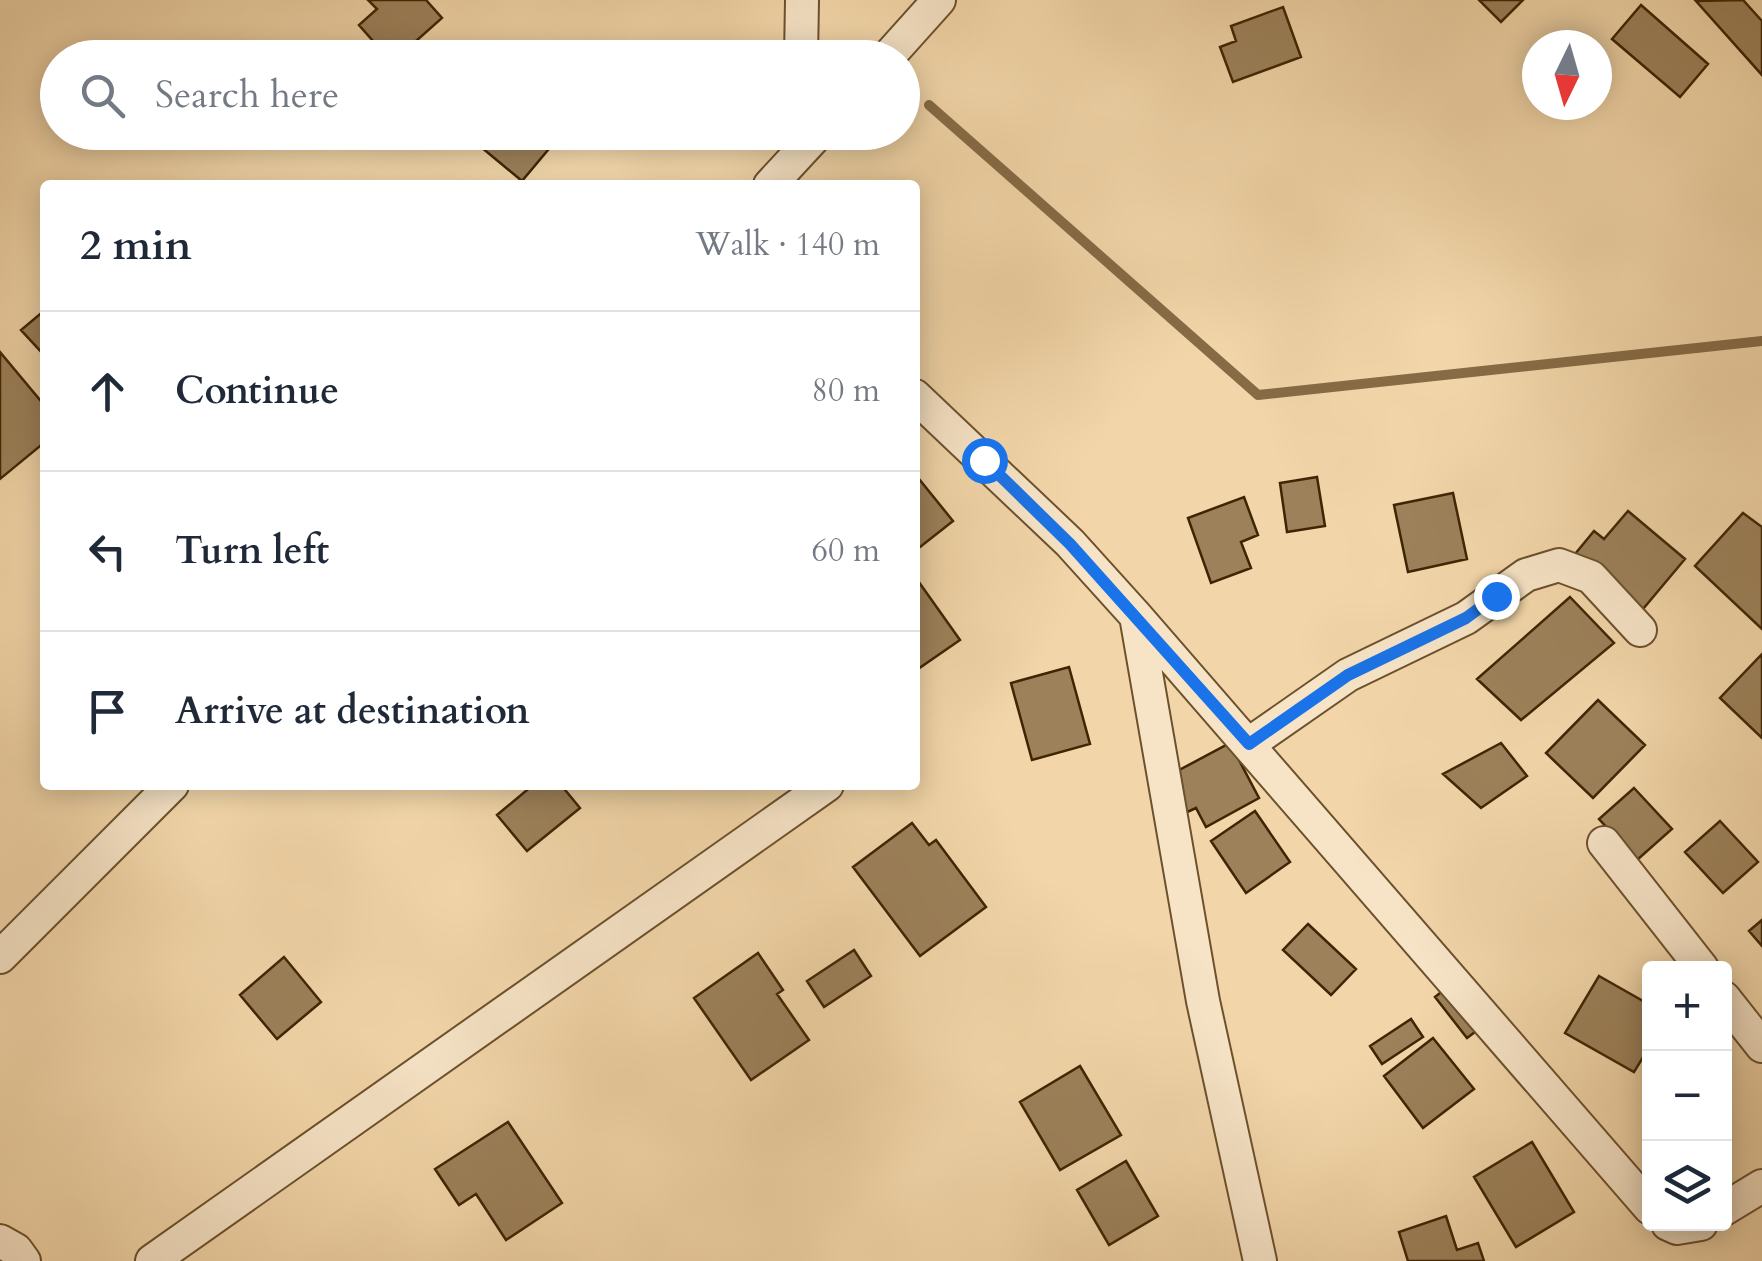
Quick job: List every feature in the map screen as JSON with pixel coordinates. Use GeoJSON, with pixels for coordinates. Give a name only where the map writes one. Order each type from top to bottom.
{"type":"FeatureCollection","features":[{"type":"Feature","properties":{"kind":"street"},"geometry":{"type":"LineString","coordinates":[[801,40],[802,0]]}},
{"type":"Feature","properties":{"kind":"street"},"geometry":{"type":"LineString","coordinates":[[903,40],[938,0]]}},
{"type":"Feature","properties":{"kind":"street"},"geometry":{"type":"LineString","coordinates":[[774,180],[798,150]]}},
{"type":"Feature","properties":{"kind":"street"},"geometry":{"type":"LineString","coordinates":[[920,401],[1070,544],[1136,616],[1642,1199]]}},
{"type":"Feature","properties":{"kind":"street"},"geometry":{"type":"LineString","coordinates":[[1249,744],[1348,675],[1466,618],[1526,575],[1560,565],[1592,577],[1640,630]]}},
{"type":"Feature","properties":{"kind":"street"},"geometry":{"type":"LineString","coordinates":[[1136,616],[1202,1001],[1260,1261]]}},
{"type":"Feature","properties":{"kind":"street"},"geometry":{"type":"LineString","coordinates":[[0,955],[167,790]]}},
{"type":"Feature","properties":{"kind":"street"},"geometry":{"type":"LineString","coordinates":[[152,1261],[820,790]]}},
{"type":"Feature","properties":{"kind":"street"},"geometry":{"type":"LineString","coordinates":[[1604,842],[1697,961]]}},
{"type":"Feature","properties":{"kind":"street"},"geometry":{"type":"LineString","coordinates":[[1732,1008],[1762,1046]]}},
{"type":"Feature","properties":{"kind":"street"},"geometry":{"type":"LineString","coordinates":[[1732,1204],[1762,1186]]}},
{"type":"Feature","properties":{"kind":"street"},"geometry":{"type":"LineString","coordinates":[[0,1241],[16,1250],[24,1261]]}},
{"type":"Feature","properties":{"kind":"building"},"geometry":{"type":"Polygon","coordinates":[[[368,0],[426,0],[442,18],[417,40],[372,40],[359,25],[377,9],[368,0]]]}},
{"type":"Feature","properties":{"kind":"building"},"geometry":{"type":"Polygon","coordinates":[[[1479,0],[1523,0],[1501,22],[1479,0]]]}},
{"type":"Feature","properties":{"kind":"building"},"geometry":{"type":"Polygon","coordinates":[[[1743,0],[1762,21],[1762,75],[1696,1],[1743,0]]]}},
{"type":"Feature","properties":{"kind":"building"},"geometry":{"type":"Polygon","coordinates":[[[1641,5],[1708,64],[1680,97],[1612,39],[1641,5]]]}},
{"type":"Feature","properties":{"kind":"building"},"geometry":{"type":"Polygon","coordinates":[[[1283,7],[1301,57],[1233,82],[1220,47],[1236,41],[1231,26],[1283,7]]]}},
{"type":"Feature","properties":{"kind":"building"},"geometry":{"type":"Polygon","coordinates":[[[485,150],[548,150],[521,180],[485,150]]]}},
{"type":"Feature","properties":{"kind":"building"},"geometry":{"type":"Polygon","coordinates":[[[40,314],[40,351],[21,330],[40,314]]]}},
{"type":"Feature","properties":{"kind":"building"},"geometry":{"type":"Polygon","coordinates":[[[0,352],[40,400],[40,446],[0,479],[0,352]]]}},
{"type":"Feature","properties":{"kind":"building"},"geometry":{"type":"Polygon","coordinates":[[[1317,477],[1325,526],[1287,532],[1280,483],[1317,477]]]}},
{"type":"Feature","properties":{"kind":"building"},"geometry":{"type":"Polygon","coordinates":[[[920,480],[953,521],[920,547],[920,480]]]}},
{"type":"Feature","properties":{"kind":"building"},"geometry":{"type":"Polygon","coordinates":[[[1453,493],[1467,559],[1408,572],[1394,505],[1453,493]]]}},
{"type":"Feature","properties":{"kind":"building"},"geometry":{"type":"Polygon","coordinates":[[[1244,497],[1258,535],[1241,542],[1251,568],[1211,583],[1188,518],[1244,497]]]}},
{"type":"Feature","properties":{"kind":"building"},"geometry":{"type":"Polygon","coordinates":[[[1628,511],[1685,559],[1643,609],[1575,554],[1594,531],[1604,539],[1628,511]]]}},
{"type":"Feature","properties":{"kind":"building"},"geometry":{"type":"Polygon","coordinates":[[[1743,513],[1762,527],[1762,629],[1695,566],[1743,513]]]}},
{"type":"Feature","properties":{"kind":"building"},"geometry":{"type":"Polygon","coordinates":[[[920,584],[960,640],[920,668],[920,584]]]}},
{"type":"Feature","properties":{"kind":"building"},"geometry":{"type":"Polygon","coordinates":[[[1570,597],[1614,643],[1521,720],[1477,679],[1570,597]]]}},
{"type":"Feature","properties":{"kind":"building"},"geometry":{"type":"Polygon","coordinates":[[[1762,654],[1762,738],[1720,698],[1762,654]]]}},
{"type":"Feature","properties":{"kind":"building"},"geometry":{"type":"Polygon","coordinates":[[[1069,667],[1090,744],[1032,760],[1011,683],[1069,667]]]}},
{"type":"Feature","properties":{"kind":"building"},"geometry":{"type":"Polygon","coordinates":[[[1598,700],[1645,745],[1593,798],[1546,753],[1598,700]]]}},
{"type":"Feature","properties":{"kind":"building"},"geometry":{"type":"Polygon","coordinates":[[[1230,743],[1259,798],[1206,827],[1196,808],[1185,813],[1166,777],[1230,743]]]}},
{"type":"Feature","properties":{"kind":"building"},"geometry":{"type":"Polygon","coordinates":[[[1501,743],[1527,776],[1481,808],[1443,774],[1501,743]]]}},
{"type":"Feature","properties":{"kind":"building"},"geometry":{"type":"Polygon","coordinates":[[[1634,788],[1672,829],[1637,860],[1599,819],[1634,788]]]}},
{"type":"Feature","properties":{"kind":"building"},"geometry":{"type":"Polygon","coordinates":[[[527,790],[565,790],[580,808],[527,851],[497,815],[527,790]]]}},
{"type":"Feature","properties":{"kind":"building"},"geometry":{"type":"Polygon","coordinates":[[[1255,811],[1290,862],[1246,893],[1211,841],[1255,811]]]}},
{"type":"Feature","properties":{"kind":"building"},"geometry":{"type":"Polygon","coordinates":[[[1720,821],[1758,862],[1723,893],[1685,852],[1720,821]]]}},
{"type":"Feature","properties":{"kind":"building"},"geometry":{"type":"Polygon","coordinates":[[[912,823],[929,845],[936,840],[986,907],[920,956],[853,867],[912,823]]]}},
{"type":"Feature","properties":{"kind":"building"},"geometry":{"type":"Polygon","coordinates":[[[1762,920],[1762,946],[1749,931],[1762,920]]]}},
{"type":"Feature","properties":{"kind":"building"},"geometry":{"type":"Polygon","coordinates":[[[1308,924],[1356,969],[1331,995],[1283,950],[1308,924]]]}},
{"type":"Feature","properties":{"kind":"building"},"geometry":{"type":"Polygon","coordinates":[[[854,950],[871,976],[824,1007],[807,981],[854,950]]]}},
{"type":"Feature","properties":{"kind":"building"},"geometry":{"type":"Polygon","coordinates":[[[758,953],[783,990],[777,994],[809,1040],[751,1080],[694,998],[758,953]]]}},
{"type":"Feature","properties":{"kind":"building"},"geometry":{"type":"Polygon","coordinates":[[[284,957],[321,1002],[277,1039],[240,995],[284,957]]]}},
{"type":"Feature","properties":{"kind":"building"},"geometry":{"type":"Polygon","coordinates":[[[1599,976],[1642,1000],[1642,1059],[1634,1072],[1565,1033],[1599,976]]]}},
{"type":"Feature","properties":{"kind":"building"},"geometry":{"type":"Polygon","coordinates":[[[1450,985],[1483,1026],[1467,1038],[1435,997],[1450,985]]]}},
{"type":"Feature","properties":{"kind":"building"},"geometry":{"type":"Polygon","coordinates":[[[1411,1019],[1423,1037],[1382,1064],[1370,1046],[1411,1019]]]}},
{"type":"Feature","properties":{"kind":"building"},"geometry":{"type":"Polygon","coordinates":[[[1433,1038],[1474,1089],[1423,1128],[1384,1076],[1433,1038]]]}},
{"type":"Feature","properties":{"kind":"building"},"geometry":{"type":"Polygon","coordinates":[[[1080,1066],[1121,1135],[1060,1170],[1020,1102],[1080,1066]]]}},
{"type":"Feature","properties":{"kind":"building"},"geometry":{"type":"Polygon","coordinates":[[[508,1122],[562,1203],[506,1240],[476,1194],[459,1205],[435,1169],[508,1122]]]}},
{"type":"Feature","properties":{"kind":"building"},"geometry":{"type":"Polygon","coordinates":[[[1532,1142],[1574,1212],[1516,1247],[1474,1177],[1532,1142]]]}},
{"type":"Feature","properties":{"kind":"building"},"geometry":{"type":"Polygon","coordinates":[[[1126,1161],[1158,1216],[1109,1245],[1077,1190],[1126,1161]]]}},
{"type":"Feature","properties":{"kind":"building"},"geometry":{"type":"Polygon","coordinates":[[[1446,1216],[1457,1250],[1478,1243],[1484,1261],[1408,1261],[1399,1232],[1446,1216]]]}},
{"type":"Feature","properties":{"kind":"waterway"},"geometry":{"type":"LineString","coordinates":[[929,105],[1258,395],[1762,341]]}},
{"type":"Feature","properties":{"kind":"route"},"geometry":{"type":"LineString","coordinates":[[984,460],[1070,544],[1249,744],[1348,675],[1466,618],[1496,596]]}}]}
